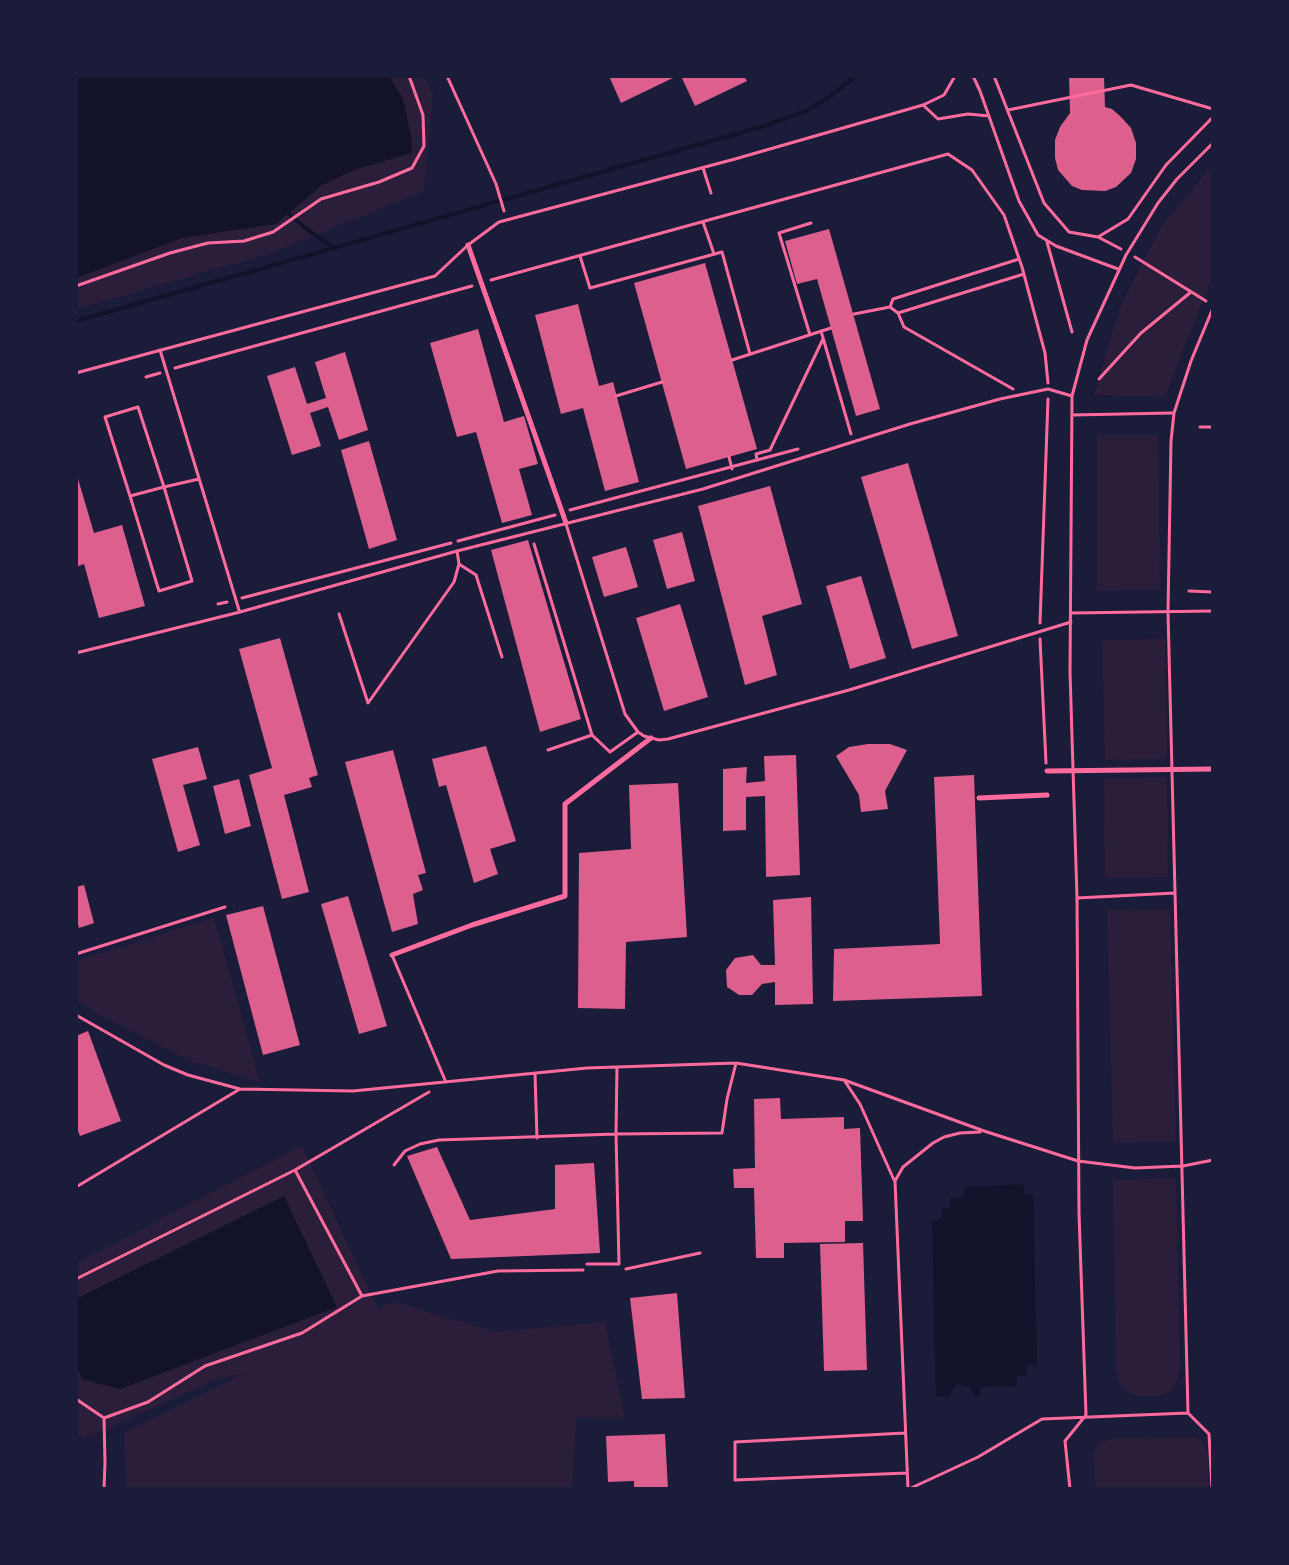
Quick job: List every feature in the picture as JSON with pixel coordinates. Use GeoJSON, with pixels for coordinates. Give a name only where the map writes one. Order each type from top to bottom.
{"type":"FeatureCollection","features":[{"type":"Feature","properties":{"kind":"street"},"geometry":{"type":"LineString","coordinates":[[468,245],[566,523]]}},
{"type":"Feature","properties":{"kind":"street"},"geometry":{"type":"LineString","coordinates":[[392,955],[472,925],[565,896],[565,804],[651,738]]}},
{"type":"Feature","properties":{"kind":"street"},"geometry":{"type":"LineString","coordinates":[[1047,771],[1213,769]]}},
{"type":"Feature","properties":{"kind":"street"},"geometry":{"type":"LineString","coordinates":[[979,798],[1047,795]]}},
{"type":"Feature","properties":{"kind":"lane"},"geometry":{"type":"LineString","coordinates":[[76,373],[435,276],[468,245],[499,222],[923,105],[944,95],[955,76]]}},
{"type":"Feature","properties":{"kind":"lane"},"geometry":{"type":"LineString","coordinates":[[973,76],[1019,201],[1038,235],[1047,242],[1119,269]]}},
{"type":"Feature","properties":{"kind":"lane"},"geometry":{"type":"LineString","coordinates":[[923,105],[938,119],[968,114],[989,116]]}},
{"type":"Feature","properties":{"kind":"lane"},"geometry":{"type":"LineString","coordinates":[[1070,1489],[1065,1441],[1086,1415],[1078,1161],[1077,898],[1070,672],[1072,396],[1087,340],[1128,252],[1158,203],[1213,143]]}},
{"type":"Feature","properties":{"kind":"lane"},"geometry":{"type":"LineString","coordinates":[[703,168],[711,193]]}},
{"type":"Feature","properties":{"kind":"lane"},"geometry":{"type":"LineString","coordinates":[[1047,242],[1072,332]]}},
{"type":"Feature","properties":{"kind":"lane"},"geometry":{"type":"LineString","coordinates":[[1212,1489],[1209,1434],[1188,1413],[1168,612],[1174,413],[1213,307]]}},
{"type":"Feature","properties":{"kind":"lane"},"geometry":{"type":"LineString","coordinates":[[160,350],[240,612]]}},
{"type":"Feature","properties":{"kind":"lane"},"geometry":{"type":"LineString","coordinates":[[76,653],[703,489],[1000,399],[1048,389],[1072,396]]}},
{"type":"Feature","properties":{"kind":"lane"},"geometry":{"type":"LineString","coordinates":[[138,407],[192,581],[159,591],[130,496],[105,417],[138,407]]}},
{"type":"Feature","properties":{"kind":"lane"},"geometry":{"type":"LineString","coordinates":[[1072,415],[1174,413]]}},
{"type":"Feature","properties":{"kind":"lane"},"geometry":{"type":"LineString","coordinates":[[130,496],[199,479]]}},
{"type":"Feature","properties":{"kind":"lane"},"geometry":{"type":"LineString","coordinates":[[566,523],[625,714],[638,732],[651,738],[668,739],[834,694],[1071,622]]}},
{"type":"Feature","properties":{"kind":"lane"},"geometry":{"type":"LineString","coordinates":[[534,544],[592,735],[610,752],[638,732]]}},
{"type":"Feature","properties":{"kind":"lane"},"geometry":{"type":"LineString","coordinates":[[339,614],[368,703],[454,582],[459,564],[457,551]]}},
{"type":"Feature","properties":{"kind":"lane"},"geometry":{"type":"LineString","coordinates":[[459,564],[476,575],[502,657]]}},
{"type":"Feature","properties":{"kind":"lane"},"geometry":{"type":"LineString","coordinates":[[1071,613],[1213,611]]}},
{"type":"Feature","properties":{"kind":"lane"},"geometry":{"type":"LineString","coordinates":[[548,750],[592,735]]}},
{"type":"Feature","properties":{"kind":"lane"},"geometry":{"type":"LineString","coordinates":[[1077,898],[1175,893]]}},
{"type":"Feature","properties":{"kind":"lane"},"geometry":{"type":"LineString","coordinates":[[76,954],[225,907]]}},
{"type":"Feature","properties":{"kind":"lane"},"geometry":{"type":"LineString","coordinates":[[392,955],[446,1082]]}},
{"type":"Feature","properties":{"kind":"lane"},"geometry":{"type":"LineString","coordinates":[[76,1015],[164,1065],[240,1089],[353,1091],[617,1067],[736,1063],[844,1080],[1078,1161],[1135,1168],[1183,1166],[1213,1160]]}},
{"type":"Feature","properties":{"kind":"lane"},"geometry":{"type":"LineString","coordinates":[[394,1165],[405,1151],[429,1142],[722,1133],[736,1063]]}},
{"type":"Feature","properties":{"kind":"lane"},"geometry":{"type":"LineString","coordinates":[[587,1264],[619,1264],[617,1067]]}},
{"type":"Feature","properties":{"kind":"lane"},"geometry":{"type":"LineString","coordinates":[[535,1073],[537,1138]]}},
{"type":"Feature","properties":{"kind":"lane"},"geometry":{"type":"LineString","coordinates":[[844,1080],[860,1104],[895,1181],[908,1489],[978,1457],[1042,1419],[1188,1413]]}},
{"type":"Feature","properties":{"kind":"lane"},"geometry":{"type":"LineString","coordinates":[[76,1187],[240,1089]]}},
{"type":"Feature","properties":{"kind":"lane"},"geometry":{"type":"LineString","coordinates":[[895,1181],[903,1167],[933,1143],[960,1133],[984,1131]]}},
{"type":"Feature","properties":{"kind":"lane"},"geometry":{"type":"LineString","coordinates":[[905,1433],[735,1442],[735,1480],[907,1473]]}},
{"type":"Feature","properties":{"kind":"path"},"geometry":{"type":"LineString","coordinates":[[76,286],[170,253],[208,243],[244,241],[273,232],[321,199],[379,182],[412,168],[424,146],[423,115],[409,76]]}},
{"type":"Feature","properties":{"kind":"path"},"geometry":{"type":"LineString","coordinates":[[447,76],[496,184],[504,210]]}},
{"type":"Feature","properties":{"kind":"path"},"geometry":{"type":"LineString","coordinates":[[994,76],[1044,203],[1069,232],[1098,237],[1128,252],[1213,307]]}},
{"type":"Feature","properties":{"kind":"path"},"geometry":{"type":"LineString","coordinates":[[1008,110],[1131,85],[1213,109]]}},
{"type":"Feature","properties":{"kind":"path"},"geometry":{"type":"LineString","coordinates":[[1098,237],[1128,219],[1166,165],[1213,117]]}},
{"type":"Feature","properties":{"kind":"path"},"geometry":{"type":"LineString","coordinates":[[146,377],[948,154],[972,170],[1004,215],[1045,353],[1048,389],[1040,632],[1047,771]]}},
{"type":"Feature","properties":{"kind":"path"},"geometry":{"type":"LineString","coordinates":[[703,222],[714,254]]}},
{"type":"Feature","properties":{"kind":"path"},"geometry":{"type":"LineString","coordinates":[[810,335],[779,233],[811,223]]}},
{"type":"Feature","properties":{"kind":"path"},"geometry":{"type":"LineString","coordinates":[[580,256],[590,288],[722,252],[750,354]]}},
{"type":"Feature","properties":{"kind":"path"},"geometry":{"type":"LineString","coordinates":[[890,307],[893,299],[1019,259]]}},
{"type":"Feature","properties":{"kind":"path"},"geometry":{"type":"LineString","coordinates":[[898,313],[1024,274]]}},
{"type":"Feature","properties":{"kind":"path"},"geometry":{"type":"LineString","coordinates":[[1099,379],[1141,333],[1191,292]]}},
{"type":"Feature","properties":{"kind":"path"},"geometry":{"type":"LineString","coordinates":[[854,314],[890,307],[898,313],[904,327],[1014,390],[1000,394]]}},
{"type":"Feature","properties":{"kind":"path"},"geometry":{"type":"LineString","coordinates":[[732,360],[831,328]]}},
{"type":"Feature","properties":{"kind":"path"},"geometry":{"type":"LineString","coordinates":[[821,331],[851,434],[861,431]]}},
{"type":"Feature","properties":{"kind":"path"},"geometry":{"type":"LineString","coordinates":[[757,460],[756,454],[770,450],[823,339]]}},
{"type":"Feature","properties":{"kind":"path"},"geometry":{"type":"LineString","coordinates":[[616,396],[662,382]]}},
{"type":"Feature","properties":{"kind":"path"},"geometry":{"type":"LineString","coordinates":[[1200,427],[1213,427]]}},
{"type":"Feature","properties":{"kind":"path"},"geometry":{"type":"LineString","coordinates":[[218,604],[797,449]]}},
{"type":"Feature","properties":{"kind":"path"},"geometry":{"type":"LineString","coordinates":[[1189,591],[1213,592]]}},
{"type":"Feature","properties":{"kind":"path"},"geometry":{"type":"LineString","coordinates":[[76,1279],[295,1170],[446,1082]]}},
{"type":"Feature","properties":{"kind":"path"},"geometry":{"type":"LineString","coordinates":[[295,1170],[362,1296]]}},
{"type":"Feature","properties":{"kind":"path"},"geometry":{"type":"LineString","coordinates":[[623,1269],[700,1253]]}},
{"type":"Feature","properties":{"kind":"path"},"geometry":{"type":"LineString","coordinates":[[104,1418],[148,1402],[205,1366],[302,1333],[362,1296],[498,1271],[592,1270]]}},
{"type":"Feature","properties":{"kind":"path"},"geometry":{"type":"LineString","coordinates":[[76,1399],[104,1418]]}},
{"type":"Feature","properties":{"kind":"path"},"geometry":{"type":"LineString","coordinates":[[104,1418],[104,1489]]}},
{"type":"Feature","properties":{"kind":"shaded area"},"geometry":{"type":"Polygon","coordinates":[[[76,76],[423,76],[433,93],[424,191],[271,253],[76,309],[76,76]]]}},
{"type":"Feature","properties":{"kind":"shaded area"},"geometry":{"type":"Polygon","coordinates":[[[76,76],[389,76],[403,99],[412,153],[357,169],[322,185],[276,224],[182,238],[76,278],[76,76]]]}},
{"type":"Feature","properties":{"kind":"shaded area"},"geometry":{"type":"Polygon","coordinates":[[[1213,165],[1213,275],[1165,397],[1094,395],[1120,307],[1163,223],[1213,165]]]}},
{"type":"Feature","properties":{"kind":"shaded area"},"geometry":{"type":"Polygon","coordinates":[[[1097,435],[1158,435],[1160,589],[1097,591],[1097,435]]]}},
{"type":"Feature","properties":{"kind":"shaded area"},"geometry":{"type":"Polygon","coordinates":[[[1165,639],[1167,759],[1105,760],[1102,640],[1165,639]]]}},
{"type":"Feature","properties":{"kind":"shaded area"},"geometry":{"type":"Polygon","coordinates":[[[1167,777],[1168,877],[1105,878],[1104,779],[1167,777]]]}},
{"type":"Feature","properties":{"kind":"shaded area"},"geometry":{"type":"Polygon","coordinates":[[[1170,909],[1176,1141],[1113,1143],[1107,910],[1170,909]]]}},
{"type":"Feature","properties":{"kind":"shaded area"},"geometry":{"type":"Polygon","coordinates":[[[214,918],[260,1082],[193,1062],[76,1001],[76,961],[214,918]]]}},
{"type":"Feature","properties":{"kind":"shaded area"},"geometry":{"type":"Polygon","coordinates":[[[302,1146],[378,1309],[395,1302],[495,1332],[605,1322],[625,1418],[576,1417],[572,1489],[126,1489],[124,1433],[249,1371],[208,1383],[84,1439],[76,1434],[76,1263],[302,1146]]]}},
{"type":"Feature","properties":{"kind":"shaded area"},"geometry":{"type":"Polygon","coordinates":[[[1176,1178],[1180,1368],[1171,1391],[1160,1396],[1137,1396],[1127,1392],[1119,1381],[1116,1369],[1113,1180],[1176,1178]]]}},
{"type":"Feature","properties":{"kind":"shaded area"},"geometry":{"type":"Polygon","coordinates":[[[1023,1184],[1024,1194],[1033,1194],[1037,1365],[1027,1365],[1026,1376],[1017,1376],[1016,1386],[980,1387],[980,1396],[975,1396],[969,1387],[959,1384],[950,1396],[936,1397],[932,1221],[942,1219],[943,1208],[950,1208],[951,1198],[964,1197],[964,1187],[1023,1184]]]}},
{"type":"Feature","properties":{"kind":"shaded area"},"geometry":{"type":"Polygon","coordinates":[[[284,1196],[337,1307],[120,1389],[82,1379],[76,1365],[76,1299],[284,1196]]]}},
{"type":"Feature","properties":{"kind":"shaded area"},"geometry":{"type":"Polygon","coordinates":[[[1194,1437],[1203,1442],[1207,1452],[1209,1489],[1095,1489],[1094,1454],[1098,1444],[1113,1438],[1194,1437]]]}},
{"type":"Feature","properties":{"kind":"building"},"geometry":{"type":"Polygon","coordinates":[[[609,76],[677,76],[621,103],[609,76]]]}},
{"type":"Feature","properties":{"kind":"building"},"geometry":{"type":"Polygon","coordinates":[[[681,76],[744,76],[747,81],[695,106],[681,76]]]}},
{"type":"Feature","properties":{"kind":"building"},"geometry":{"type":"Polygon","coordinates":[[[1069,76],[1104,76],[1105,107],[1112,109],[1131,128],[1136,143],[1136,159],[1131,173],[1116,187],[1105,191],[1082,190],[1072,186],[1058,170],[1055,140],[1070,113],[1069,76]]]}},
{"type":"Feature","properties":{"kind":"building"},"geometry":{"type":"Polygon","coordinates":[[[829,229],[880,409],[856,416],[817,279],[797,284],[785,241],[829,229]]]}},
{"type":"Feature","properties":{"kind":"building"},"geometry":{"type":"Polygon","coordinates":[[[705,263],[757,449],[686,469],[634,283],[705,263]]]}},
{"type":"Feature","properties":{"kind":"building"},"geometry":{"type":"Polygon","coordinates":[[[578,304],[599,386],[613,382],[639,482],[605,491],[583,408],[561,414],[535,315],[578,304]]]}},
{"type":"Feature","properties":{"kind":"building"},"geometry":{"type":"Polygon","coordinates":[[[478,329],[504,422],[524,416],[538,464],[519,469],[532,515],[502,523],[476,432],[457,437],[430,343],[478,329]]]}},
{"type":"Feature","properties":{"kind":"building"},"geometry":{"type":"Polygon","coordinates":[[[345,352],[368,430],[339,440],[328,407],[310,413],[321,446],[292,455],[267,376],[295,367],[307,404],[326,398],[315,362],[345,352]]]}},
{"type":"Feature","properties":{"kind":"building"},"geometry":{"type":"Polygon","coordinates":[[[369,441],[397,540],[369,549],[341,450],[369,441]]]}},
{"type":"Feature","properties":{"kind":"building"},"geometry":{"type":"Polygon","coordinates":[[[908,463],[958,636],[912,649],[861,477],[908,463]]]}},
{"type":"Feature","properties":{"kind":"building"},"geometry":{"type":"Polygon","coordinates":[[[76,472],[94,533],[122,525],[145,606],[99,618],[84,564],[76,567],[76,472]]]}},
{"type":"Feature","properties":{"kind":"building"},"geometry":{"type":"Polygon","coordinates":[[[770,486],[802,604],[762,616],[777,675],[745,685],[698,506],[770,486]]]}},
{"type":"Feature","properties":{"kind":"building"},"geometry":{"type":"Polygon","coordinates":[[[682,532],[695,581],[667,589],[653,540],[682,532]]]}},
{"type":"Feature","properties":{"kind":"building"},"geometry":{"type":"Polygon","coordinates":[[[528,540],[581,719],[540,732],[491,550],[528,540]]]}},
{"type":"Feature","properties":{"kind":"building"},"geometry":{"type":"Polygon","coordinates":[[[626,547],[638,587],[604,597],[592,557],[626,547]]]}},
{"type":"Feature","properties":{"kind":"building"},"geometry":{"type":"Polygon","coordinates":[[[861,576],[886,658],[850,669],[826,586],[861,576]]]}},
{"type":"Feature","properties":{"kind":"building"},"geometry":{"type":"Polygon","coordinates":[[[680,604],[708,697],[664,711],[636,618],[680,604]]]}},
{"type":"Feature","properties":{"kind":"building"},"geometry":{"type":"Polygon","coordinates":[[[280,638],[318,775],[309,778],[312,787],[284,795],[309,892],[282,899],[249,775],[272,768],[239,649],[280,638]]]}},
{"type":"Feature","properties":{"kind":"building"},"geometry":{"type":"Polygon","coordinates":[[[890,744],[907,750],[885,791],[888,809],[861,812],[859,795],[836,756],[849,747],[890,744]]]}},
{"type":"Feature","properties":{"kind":"building"},"geometry":{"type":"Polygon","coordinates":[[[486,746],[516,841],[490,849],[498,874],[474,883],[446,785],[439,787],[432,759],[486,746]]]}},
{"type":"Feature","properties":{"kind":"building"},"geometry":{"type":"Polygon","coordinates":[[[198,747],[207,779],[183,785],[200,845],[178,852],[152,759],[198,747]]]}},
{"type":"Feature","properties":{"kind":"building"},"geometry":{"type":"Polygon","coordinates":[[[393,750],[426,873],[418,875],[423,890],[413,894],[418,924],[392,932],[345,762],[393,750]]]}},
{"type":"Feature","properties":{"kind":"building"},"geometry":{"type":"Polygon","coordinates":[[[796,755],[800,875],[766,877],[765,796],[746,797],[746,830],[723,831],[723,769],[747,767],[746,783],[765,781],[764,756],[796,755]]]}},
{"type":"Feature","properties":{"kind":"building"},"geometry":{"type":"Polygon","coordinates":[[[974,775],[982,996],[833,1001],[834,949],[940,944],[934,777],[974,775]]]}},
{"type":"Feature","properties":{"kind":"building"},"geometry":{"type":"Polygon","coordinates":[[[239,779],[251,826],[225,834],[213,786],[239,779]]]}},
{"type":"Feature","properties":{"kind":"building"},"geometry":{"type":"Polygon","coordinates":[[[678,783],[687,937],[626,942],[625,1009],[578,1008],[579,853],[631,849],[629,785],[678,783]]]}},
{"type":"Feature","properties":{"kind":"building"},"geometry":{"type":"Polygon","coordinates":[[[84,885],[94,923],[79,928],[76,887],[84,885]]]}},
{"type":"Feature","properties":{"kind":"building"},"geometry":{"type":"Polygon","coordinates":[[[348,896],[387,1026],[359,1034],[321,904],[348,896]]]}},
{"type":"Feature","properties":{"kind":"building"},"geometry":{"type":"Polygon","coordinates":[[[811,897],[813,1004],[775,1005],[775,982],[762,984],[752,995],[739,995],[727,987],[726,970],[735,958],[753,955],[761,965],[775,965],[773,900],[811,897]]]}},
{"type":"Feature","properties":{"kind":"building"},"geometry":{"type":"Polygon","coordinates":[[[263,906],[300,1045],[263,1055],[226,915],[263,906]]]}},
{"type":"Feature","properties":{"kind":"building"},"geometry":{"type":"Polygon","coordinates":[[[88,1031],[121,1121],[80,1136],[76,1126],[76,1036],[88,1031]]]}},
{"type":"Feature","properties":{"kind":"building"},"geometry":{"type":"Polygon","coordinates":[[[780,1098],[781,1119],[844,1117],[844,1129],[860,1128],[863,1221],[845,1221],[845,1242],[784,1243],[784,1258],[756,1258],[754,1188],[734,1188],[733,1169],[755,1168],[754,1099],[780,1098]]]}},
{"type":"Feature","properties":{"kind":"building"},"geometry":{"type":"Polygon","coordinates":[[[437,1147],[470,1220],[555,1209],[555,1165],[594,1163],[600,1253],[451,1259],[407,1156],[437,1147]]]}},
{"type":"Feature","properties":{"kind":"building"},"geometry":{"type":"Polygon","coordinates":[[[863,1243],[867,1370],[824,1371],[820,1244],[863,1243]]]}},
{"type":"Feature","properties":{"kind":"building"},"geometry":{"type":"Polygon","coordinates":[[[677,1293],[685,1398],[642,1399],[630,1298],[677,1293]]]}},
{"type":"Feature","properties":{"kind":"building"},"geometry":{"type":"Polygon","coordinates":[[[665,1434],[668,1489],[634,1489],[634,1481],[608,1482],[606,1436],[665,1434]]]}},
{"type":"Feature","properties":{"kind":"waterway"},"geometry":{"type":"LineString","coordinates":[[76,321],[764,126],[806,111],[855,76]]}},
{"type":"Feature","properties":{"kind":"waterway"},"geometry":{"type":"LineString","coordinates":[[284,210],[335,248]]}}]}
